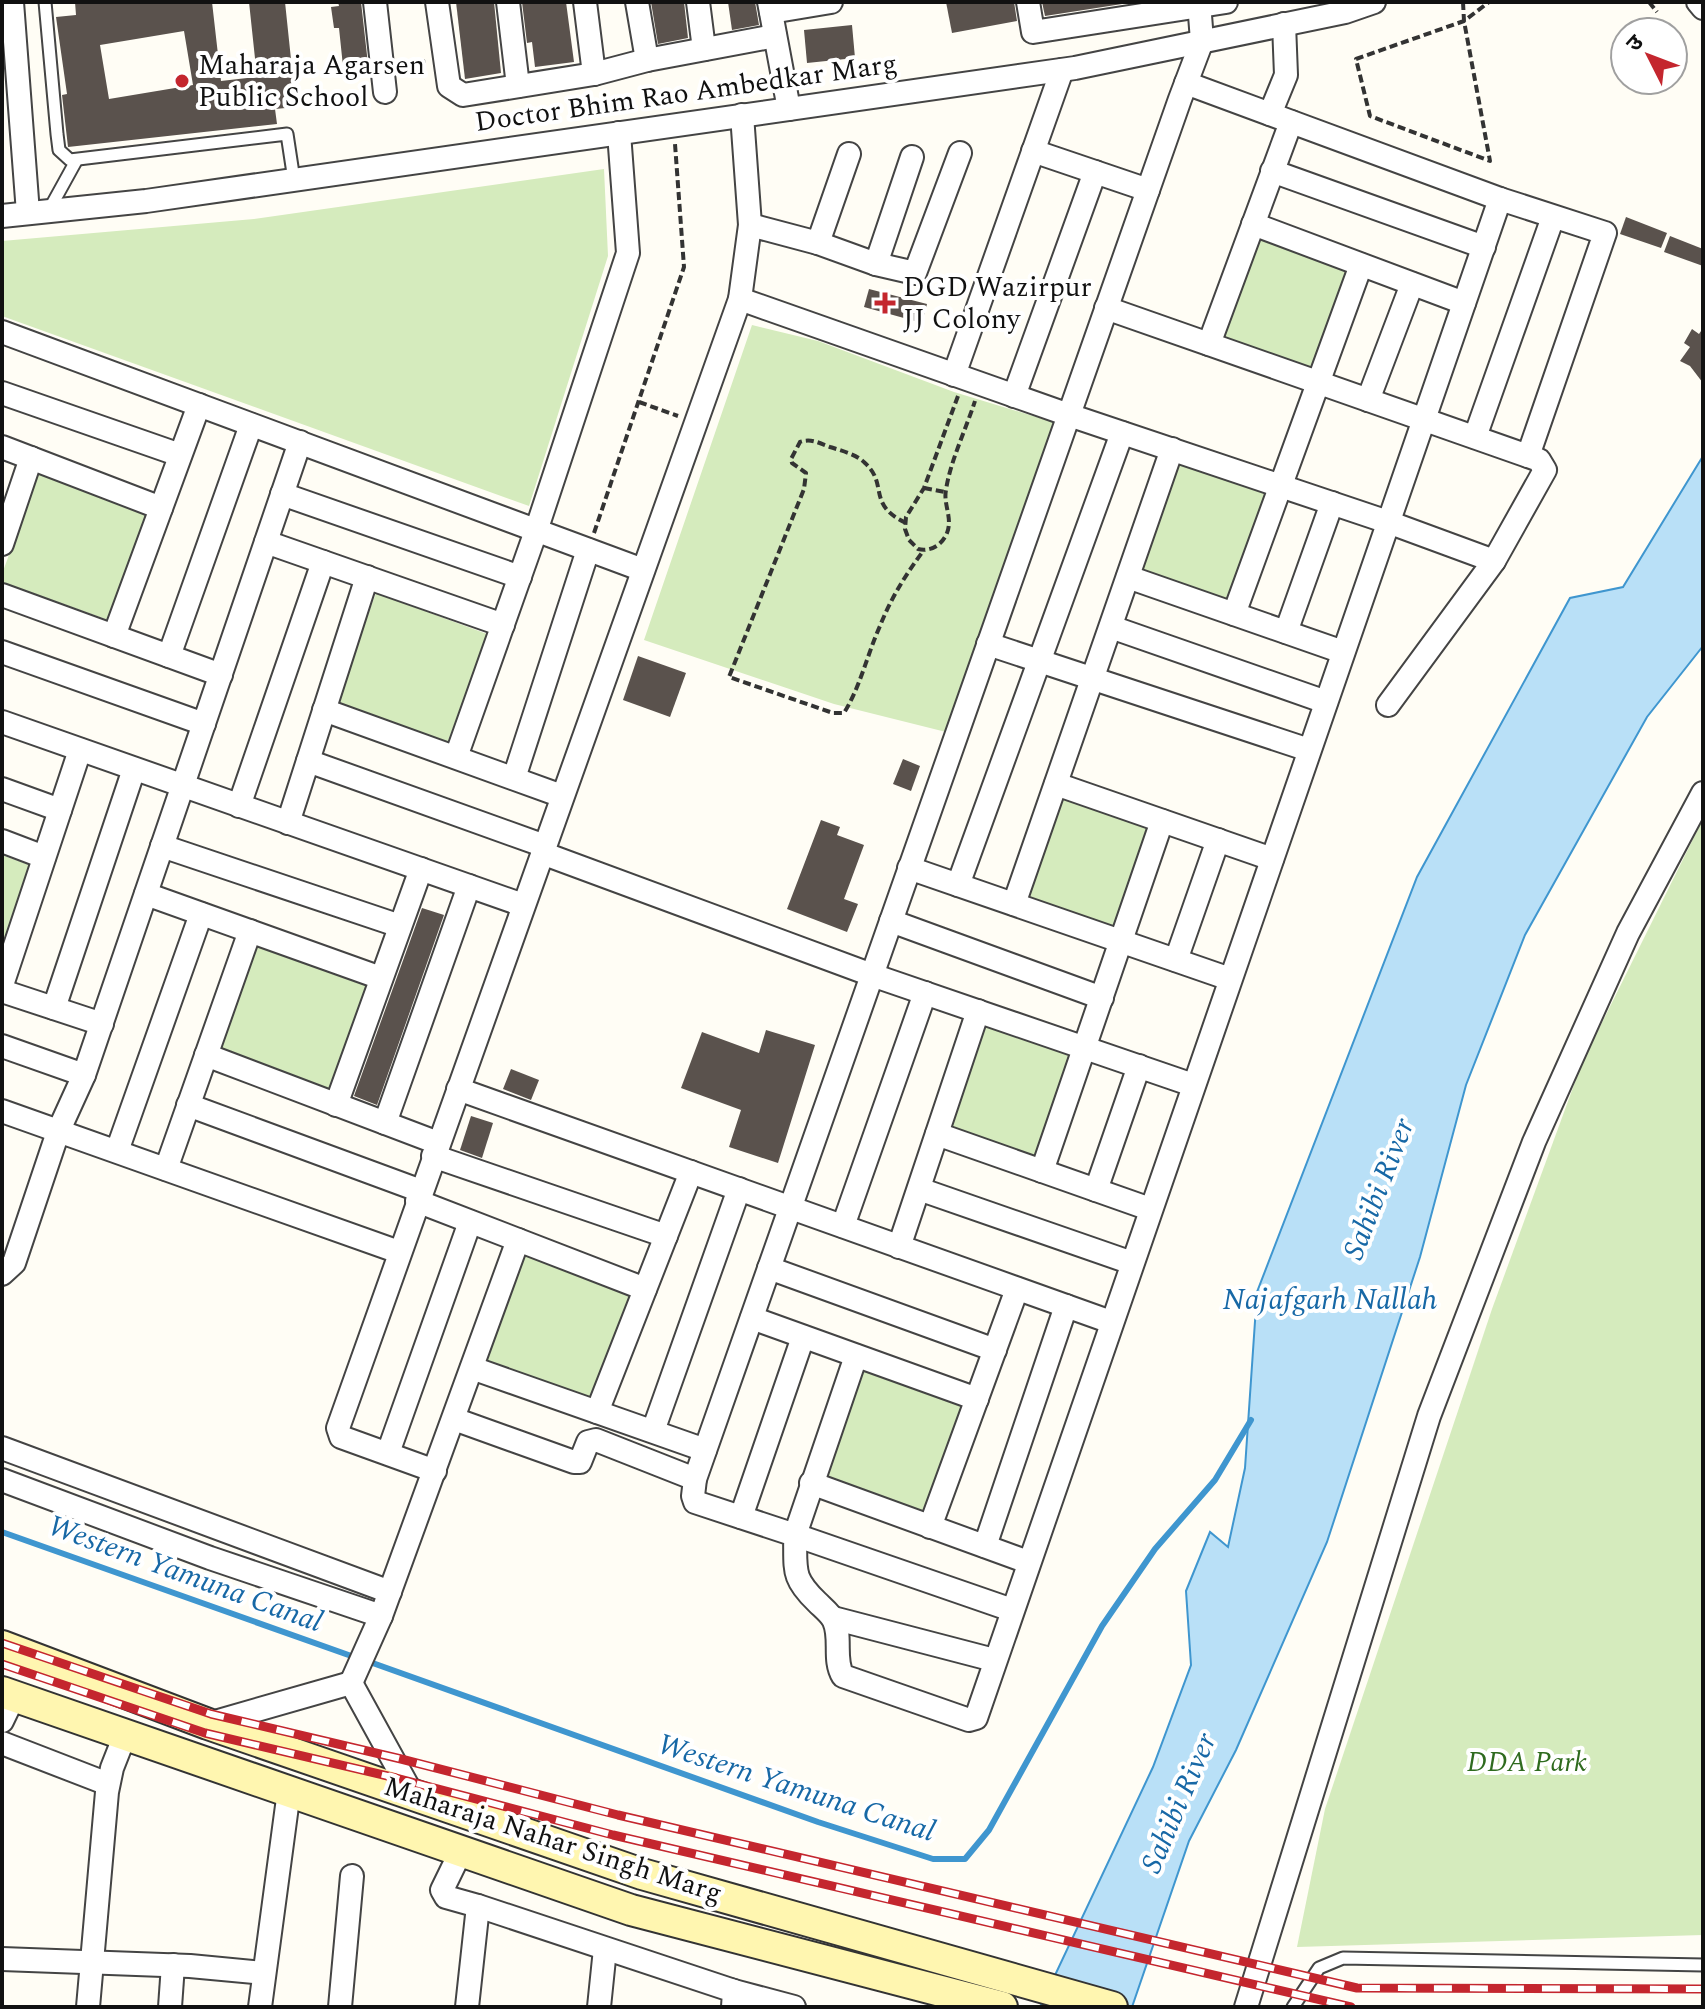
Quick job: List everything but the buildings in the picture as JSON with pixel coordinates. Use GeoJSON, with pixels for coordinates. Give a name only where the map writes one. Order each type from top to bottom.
{"type":"FeatureCollection","features":[{"type":"Feature","properties":{"kind":"main road","name":"Maharaja Nahar Singh Marg"},"geometry":{"type":"LineString","coordinates":[[2,1646],[208,1724],[642,1874],[1112,2007]]}},
{"type":"Feature","properties":{"kind":"main road","name":"Maharaja Nahar Singh Marg"},"geometry":{"type":"LineString","coordinates":[[6,1703],[125,1735],[631,1910],[1002,2007]]}},
{"type":"Feature","properties":{"kind":"street"},"geometry":{"type":"LineString","coordinates":[[12,2],[38,212]]}},
{"type":"Feature","properties":{"kind":"street"},"geometry":{"type":"LineString","coordinates":[[375,2],[385,92]]}},
{"type":"Feature","properties":{"kind":"street"},"geometry":{"type":"LineString","coordinates":[[437,2],[449,86],[463,95],[594,74],[647,60],[775,36]]}},
{"type":"Feature","properties":{"kind":"street"},"geometry":{"type":"LineString","coordinates":[[508,2],[518,86]]}},
{"type":"Feature","properties":{"kind":"street"},"geometry":{"type":"LineString","coordinates":[[585,2],[594,74]]}},
{"type":"Feature","properties":{"kind":"street"},"geometry":{"type":"LineString","coordinates":[[637,2],[647,60]]}},
{"type":"Feature","properties":{"kind":"street"},"geometry":{"type":"LineString","coordinates":[[698,2],[704,49]]}},
{"type":"Feature","properties":{"kind":"street"},"geometry":{"type":"LineString","coordinates":[[789,109],[770,7],[831,2]]}},
{"type":"Feature","properties":{"kind":"street"},"geometry":{"type":"LineString","coordinates":[[1028,2],[1033,32],[1226,2]]}},
{"type":"Feature","properties":{"kind":"street","name":"Doctor Bhim Rao Ambedkar Marg"},"geometry":{"type":"LineString","coordinates":[[2,216],[146,201],[1062,70],[1345,12],[1374,2]]}},
{"type":"Feature","properties":{"kind":"street"},"geometry":{"type":"LineString","coordinates":[[1698,2],[1703,8]]}},
{"type":"Feature","properties":{"kind":"street"},"geometry":{"type":"LineString","coordinates":[[1012,1610],[695,1502],[693,1496],[705,1450],[1202,41],[1200,5]]}},
{"type":"Feature","properties":{"kind":"street"},"geometry":{"type":"LineString","coordinates":[[1209,344],[1272,171],[1286,75],[1284,24]]}},
{"type":"Feature","properties":{"kind":"street"},"geometry":{"type":"LineString","coordinates":[[966,379],[1033,151],[1062,70]]}},
{"type":"Feature","properties":{"kind":"street"},"geometry":{"type":"LineString","coordinates":[[1186,83],[1606,235],[1528,456]]}},
{"type":"Feature","properties":{"kind":"street"},"geometry":{"type":"LineString","coordinates":[[435,1471],[341,1437],[338,1428],[740,299],[750,225],[742,115]]}},
{"type":"Feature","properties":{"kind":"street"},"geometry":{"type":"LineString","coordinates":[[456,757],[536,531],[628,253],[619,133]]}},
{"type":"Feature","properties":{"kind":"street"},"geometry":{"type":"LineString","coordinates":[[1033,151],[1148,190]]}},
{"type":"Feature","properties":{"kind":"street"},"geometry":{"type":"LineString","coordinates":[[750,225],[818,243],[911,274],[918,271],[960,153]]}},
{"type":"Feature","properties":{"kind":"street"},"geometry":{"type":"LineString","coordinates":[[818,243],[849,154]]}},
{"type":"Feature","properties":{"kind":"street"},"geometry":{"type":"LineString","coordinates":[[876,264],[912,157]]}},
{"type":"Feature","properties":{"kind":"street"},"geometry":{"type":"LineString","coordinates":[[1272,171],[1484,247]]}},
{"type":"Feature","properties":{"kind":"street"},"geometry":{"type":"LineString","coordinates":[[1014,396],[1095,172]]}},
{"type":"Feature","properties":{"kind":"street"},"geometry":{"type":"LineString","coordinates":[[856,1356],[795,1535],[797,1579],[800,1586],[833,1618],[837,1628],[839,1667],[843,1676],[969,1720],[976,1718],[1500,199]]}},
{"type":"Feature","properties":{"kind":"street"},"geometry":{"type":"LineString","coordinates":[[1475,437],[1553,217]]}},
{"type":"Feature","properties":{"kind":"street"},"geometry":{"type":"LineString","coordinates":[[1253,224],[1464,303]]}},
{"type":"Feature","properties":{"kind":"street"},"geometry":{"type":"LineString","coordinates":[[1234,614],[1361,265]]}},
{"type":"Feature","properties":{"kind":"street"},"geometry":{"type":"LineString","coordinates":[[1368,400],[1412,284]]}},
{"type":"Feature","properties":{"kind":"street"},"geometry":{"type":"LineString","coordinates":[[740,299],[1494,561]]}},
{"type":"Feature","properties":{"kind":"street"},"geometry":{"type":"LineString","coordinates":[[1106,308],[1539,460],[1545,470],[1494,561],[1388,705]]}},
{"type":"Feature","properties":{"kind":"street"},"geometry":{"type":"LineString","coordinates":[[2,332],[643,570]]}},
{"type":"Feature","properties":{"kind":"street"},"geometry":{"type":"LineString","coordinates":[[2,393],[180,455]]}},
{"type":"Feature","properties":{"kind":"street"},"geometry":{"type":"LineString","coordinates":[[114,636],[199,405]]}},
{"type":"Feature","properties":{"kind":"street"},"geometry":{"type":"LineString","coordinates":[[169,656],[251,425]]}},
{"type":"Feature","properties":{"kind":"street"},"geometry":{"type":"LineString","coordinates":[[958,885],[1122,433]]}},
{"type":"Feature","properties":{"kind":"street"},"geometry":{"type":"LineString","coordinates":[[2,1274],[14,1263],[58,1132],[84,1075],[300,442]]}},
{"type":"Feature","properties":{"kind":"street"},"geometry":{"type":"LineString","coordinates":[[2,447],[161,508]]}},
{"type":"Feature","properties":{"kind":"street"},"geometry":{"type":"LineString","coordinates":[[1014,904],[1172,449]]}},
{"type":"Feature","properties":{"kind":"street"},"geometry":{"type":"LineString","coordinates":[[2,544],[31,458]]}},
{"type":"Feature","properties":{"kind":"street"},"geometry":{"type":"LineString","coordinates":[[282,494],[520,577]]}},
{"type":"Feature","properties":{"kind":"street"},"geometry":{"type":"LineString","coordinates":[[1286,632],[1332,503]]}},
{"type":"Feature","properties":{"kind":"street"},"geometry":{"type":"LineString","coordinates":[[266,542],[503,625]]}},
{"type":"Feature","properties":{"kind":"street"},"geometry":{"type":"LineString","coordinates":[[514,778],[588,550]]}},
{"type":"Feature","properties":{"kind":"street"},"geometry":{"type":"LineString","coordinates":[[239,806],[323,562]]}},
{"type":"Feature","properties":{"kind":"street"},"geometry":{"type":"LineString","coordinates":[[288,823],[367,577]]}},
{"type":"Feature","properties":{"kind":"street"},"geometry":{"type":"LineString","coordinates":[[1128,577],[1343,652]]}},
{"type":"Feature","properties":{"kind":"street"},"geometry":{"type":"LineString","coordinates":[[2,595],[221,675]]}},
{"type":"Feature","properties":{"kind":"street"},"geometry":{"type":"LineString","coordinates":[[1111,627],[1326,702]]}},
{"type":"Feature","properties":{"kind":"street"},"geometry":{"type":"LineString","coordinates":[[988,644],[1309,750]]}},
{"type":"Feature","properties":{"kind":"street"},"geometry":{"type":"LineString","coordinates":[[2,652],[204,724]]}},
{"type":"Feature","properties":{"kind":"street"},"geometry":{"type":"LineString","coordinates":[[324,710],[562,796]]}},
{"type":"Feature","properties":{"kind":"street"},"geometry":{"type":"LineString","coordinates":[[2,722],[523,905]]}},
{"type":"Feature","properties":{"kind":"street"},"geometry":{"type":"LineString","coordinates":[[80,750],[2,988],[102,1024]]}},
{"type":"Feature","properties":{"kind":"street"},"geometry":{"type":"LineString","coordinates":[[308,761],[872,975],[1193,1085]]}},
{"type":"Feature","properties":{"kind":"street"},"geometry":{"type":"LineString","coordinates":[[54,1008],[134,769]]}},
{"type":"Feature","properties":{"kind":"street"},"geometry":{"type":"LineString","coordinates":[[1056,784],[1272,859]]}},
{"type":"Feature","properties":{"kind":"street"},"geometry":{"type":"LineString","coordinates":[[2,789],[60,810]]}},
{"type":"Feature","properties":{"kind":"street"},"geometry":{"type":"LineString","coordinates":[[1246,2007],[1434,1402],[1534,1142],[1628,933],[1703,793]]}},
{"type":"Feature","properties":{"kind":"street"},"geometry":{"type":"LineString","coordinates":[[1042,1171],[1162,821]]}},
{"type":"Feature","properties":{"kind":"street"},"geometry":{"type":"LineString","coordinates":[[1176,960],[1218,840]]}},
{"type":"Feature","properties":{"kind":"street"},"geometry":{"type":"LineString","coordinates":[[2,841],[44,857]]}},
{"type":"Feature","properties":{"kind":"street"},"geometry":{"type":"LineString","coordinates":[[162,846],[400,926]]}},
{"type":"Feature","properties":{"kind":"street"},"geometry":{"type":"LineString","coordinates":[[909,868],[1230,979]]}},
{"type":"Feature","properties":{"kind":"street"},"geometry":{"type":"LineString","coordinates":[[336,1105],[421,869]]}},
{"type":"Feature","properties":{"kind":"street"},"geometry":{"type":"LineString","coordinates":[[385,1123],[469,886]]}},
{"type":"Feature","properties":{"kind":"street"},"geometry":{"type":"LineString","coordinates":[[146,894],[381,978]]}},
{"type":"Feature","properties":{"kind":"street"},"geometry":{"type":"LineString","coordinates":[[117,1151],[201,914]]}},
{"type":"Feature","properties":{"kind":"street"},"geometry":{"type":"LineString","coordinates":[[891,921],[1102,998]]}},
{"type":"Feature","properties":{"kind":"street"},"geometry":{"type":"LineString","coordinates":[[166,1169],[250,931]]}},
{"type":"Feature","properties":{"kind":"street"},"geometry":{"type":"LineString","coordinates":[[843,1226],[925,993]]}},
{"type":"Feature","properties":{"kind":"street"},"geometry":{"type":"LineString","coordinates":[[899,1247],[978,1011]]}},
{"type":"Feature","properties":{"kind":"street"},"geometry":{"type":"LineString","coordinates":[[2,1046],[84,1075]]}},
{"type":"Feature","properties":{"kind":"street"},"geometry":{"type":"LineString","coordinates":[[206,1055],[385,1123],[436,1150],[666,1236]]}},
{"type":"Feature","properties":{"kind":"street"},"geometry":{"type":"LineString","coordinates":[[1096,1190],[1139,1066]]}},
{"type":"Feature","properties":{"kind":"street"},"geometry":{"type":"LineString","coordinates":[[458,1089],[1111,1322]]}},
{"type":"Feature","properties":{"kind":"street"},"geometry":{"type":"LineString","coordinates":[[188,1105],[419,1196],[470,1222],[645,1289]]}},
{"type":"Feature","properties":{"kind":"street"},"geometry":{"type":"LineString","coordinates":[[2,1111],[399,1252]]}},
{"type":"Feature","properties":{"kind":"street"},"geometry":{"type":"LineString","coordinates":[[937,1134],[1150,1209]]}},
{"type":"Feature","properties":{"kind":"street"},"geometry":{"type":"LineString","coordinates":[[597,1412],[691,1172]]}},
{"type":"Feature","properties":{"kind":"street"},"geometry":{"type":"LineString","coordinates":[[653,1431],[739,1189]]}},
{"type":"Feature","properties":{"kind":"street"},"geometry":{"type":"LineString","coordinates":[[919,1189],[1132,1263]]}},
{"type":"Feature","properties":{"kind":"street"},"geometry":{"type":"LineString","coordinates":[[388,1453],[470,1222]]}},
{"type":"Feature","properties":{"kind":"street"},"geometry":{"type":"LineString","coordinates":[[208,1724],[353,1678],[378,1624],[518,1240]]}},
{"type":"Feature","properties":{"kind":"street"},"geometry":{"type":"LineString","coordinates":[[769,1268],[995,1350]]}},
{"type":"Feature","properties":{"kind":"street"},"geometry":{"type":"LineString","coordinates":[[930,1527],[1017,1289]]}},
{"type":"Feature","properties":{"kind":"street"},"geometry":{"type":"LineString","coordinates":[[985,1546],[1066,1306]]}},
{"type":"Feature","properties":{"kind":"street"},"geometry":{"type":"LineString","coordinates":[[752,1318],[977,1399]]}},
{"type":"Feature","properties":{"kind":"street"},"geometry":{"type":"LineString","coordinates":[[741,1517],[803,1337]]}},
{"type":"Feature","properties":{"kind":"street"},"geometry":{"type":"LineString","coordinates":[[472,1368],[705,1450]]}},
{"type":"Feature","properties":{"kind":"street"},"geometry":{"type":"LineString","coordinates":[[454,1419],[574,1462],[580,1462],[588,1442],[596,1440],[695,1479]]}},
{"type":"Feature","properties":{"kind":"street"},"geometry":{"type":"LineString","coordinates":[[2,1448],[390,1592]]}},
{"type":"Feature","properties":{"kind":"street"},"geometry":{"type":"LineString","coordinates":[[2,1480],[378,1624]]}},
{"type":"Feature","properties":{"kind":"street"},"geometry":{"type":"LineString","coordinates":[[811,1483],[1028,1562]]}},
{"type":"Feature","properties":{"kind":"street"},"geometry":{"type":"LineString","coordinates":[[833,1618],[994,1660]]}},
{"type":"Feature","properties":{"kind":"street"},"geometry":{"type":"LineString","coordinates":[[353,1678],[412,1794]]}},
{"type":"Feature","properties":{"kind":"street"},"geometry":{"type":"LineString","coordinates":[[88,2007],[108,1784],[125,1735]]}},
{"type":"Feature","properties":{"kind":"street"},"geometry":{"type":"LineString","coordinates":[[2,1743],[108,1784]]}},
{"type":"Feature","properties":{"kind":"street"},"geometry":{"type":"LineString","coordinates":[[260,2007],[289,1791]]}},
{"type":"Feature","properties":{"kind":"street"},"geometry":{"type":"LineString","coordinates":[[461,1851],[442,1890],[443,1894],[605,1949],[732,1998],[794,2007]]}},
{"type":"Feature","properties":{"kind":"street"},"geometry":{"type":"LineString","coordinates":[[340,2007],[352,1876]]}},
{"type":"Feature","properties":{"kind":"street"},"geometry":{"type":"LineString","coordinates":[[467,2007],[478,1906]]}},
{"type":"Feature","properties":{"kind":"street"},"geometry":{"type":"LineString","coordinates":[[599,2007],[605,1949]]}},
{"type":"Feature","properties":{"kind":"street"},"geometry":{"type":"LineString","coordinates":[[2,1959],[173,1965],[264,1973]]}},
{"type":"Feature","properties":{"kind":"street"},"geometry":{"type":"LineString","coordinates":[[170,2007],[173,1965]]}},
{"type":"Feature","properties":{"kind":"lane"},"geometry":{"type":"LineString","coordinates":[[45,2],[59,150],[70,160],[287,134],[294,180]]}},
{"type":"Feature","properties":{"kind":"lane"},"geometry":{"type":"LineString","coordinates":[[38,212],[76,161]]}},
{"type":"Feature","properties":{"kind":"lane"},"geometry":{"type":"LineString","coordinates":[[1293,2007],[1319,1968],[1343,1958],[1703,1965]]}},
{"type":"Feature","properties":{"kind":"path"},"geometry":{"type":"LineString","coordinates":[[1463,2],[1464,21],[1490,161],[1370,116],[1356,59],[1464,21],[1489,2]]}},
{"type":"Feature","properties":{"kind":"path"},"geometry":{"type":"LineString","coordinates":[[1649,2],[1657,12]]}},
{"type":"Feature","properties":{"kind":"path"},"geometry":{"type":"LineString","coordinates":[[395,66],[424,64],[422,48]]}},
{"type":"Feature","properties":{"kind":"path"},"geometry":{"type":"LineString","coordinates":[[588,550],[684,267],[674,125]]}},
{"type":"Feature","properties":{"kind":"path"},"geometry":{"type":"LineString","coordinates":[[924,550],[913,546],[905,529],[906,523],[912,505],[924,488],[966,379]]}},
{"type":"Feature","properties":{"kind":"path"},"geometry":{"type":"LineString","coordinates":[[906,523],[890,516],[883,508],[875,479],[865,462],[812,440],[800,442],[791,459],[806,473],[804,489],[729,677],[833,713],[844,713],[861,680],[891,602],[924,550],[938,545],[948,531],[945,492],[966,379]]}},
{"type":"Feature","properties":{"kind":"path"},"geometry":{"type":"LineString","coordinates":[[639,402],[696,422]]}},
{"type":"Feature","properties":{"kind":"path"},"geometry":{"type":"LineString","coordinates":[[924,488],[945,492]]}},
{"type":"Feature","properties":{"kind":"green space"},"geometry":{"type":"Polygon","coordinates":[[[604,169],[608,256],[529,506],[2,316],[2,241],[254,219],[604,169]]]}},
{"type":"Feature","properties":{"kind":"green space"},"geometry":{"type":"Polygon","coordinates":[[[1254,230],[1353,263],[1315,376],[1216,343],[1254,230]]]}},
{"type":"Feature","properties":{"kind":"green space"},"geometry":{"type":"Polygon","coordinates":[[[752,325],[818,341],[954,392],[1056,423],[946,732],[834,704],[644,640],[752,325]]]}},
{"type":"Feature","properties":{"kind":"green space"},"geometry":{"type":"Polygon","coordinates":[[[1174,458],[1273,491],[1235,604],[1136,571],[1174,458]]]}},
{"type":"Feature","properties":{"kind":"green space"},"geometry":{"type":"Polygon","coordinates":[[[40,470],[152,511],[111,621],[2,582],[2,574],[40,470]]]}},
{"type":"Feature","properties":{"kind":"green space"},"geometry":{"type":"Polygon","coordinates":[[[376,593],[487,634],[447,744],[335,703],[376,593]]]}},
{"type":"Feature","properties":{"kind":"green space"},"geometry":{"type":"Polygon","coordinates":[[[1059,791],[1158,824],[1120,937],[1021,904],[1059,791]]]}},
{"type":"Feature","properties":{"kind":"green space","name":"DDA Park"},"geometry":{"type":"Polygon","coordinates":[[[1703,819],[1703,1935],[1297,1947],[1325,1809],[1492,1309],[1582,1063],[1703,819]]]}},
{"type":"Feature","properties":{"kind":"green space"},"geometry":{"type":"Polygon","coordinates":[[[2,855],[32,866],[2,947],[2,855]]]}},
{"type":"Feature","properties":{"kind":"green space"},"geometry":{"type":"Polygon","coordinates":[[[259,942],[371,983],[330,1093],[219,1052],[259,942]]]}},
{"type":"Feature","properties":{"kind":"green space"},"geometry":{"type":"Polygon","coordinates":[[[980,1017],[1079,1050],[1041,1163],[942,1130],[980,1017]]]}},
{"type":"Feature","properties":{"kind":"green space"},"geometry":{"type":"Polygon","coordinates":[[[522,1251],[634,1292],[594,1402],[482,1361],[522,1251]]]}},
{"type":"Feature","properties":{"kind":"green space"},"geometry":{"type":"Polygon","coordinates":[[[860,1365],[969,1406],[928,1515],[819,1474],[860,1365]]]}},
{"type":"Feature","properties":{"kind":"water","name":"Najafgarh Nallah"},"geometry":{"type":"Polygon","coordinates":[[[1703,456],[1703,646],[1647,717],[1525,935],[1466,1085],[1420,1257],[1327,1542],[1236,1750],[1189,1841],[1132,2007],[1040,2007],[1153,1767],[1191,1665],[1186,1591],[1210,1532],[1228,1547],[1245,1468],[1257,1292],[1417,877],[1570,598],[1623,587],[1703,456]]]}},
{"type":"Feature","properties":{"kind":"waterway","name":"Western Yamuna Canal"},"geometry":{"type":"LineString","coordinates":[[367,1661],[818,1822],[933,1859],[965,1859],[989,1830],[1102,1626],[1155,1549],[1215,1480],[1251,1420]]}},
{"type":"Feature","properties":{"kind":"waterway","name":"Western Yamuna Canal"},"geometry":{"type":"LineString","coordinates":[[2,1532],[357,1658]]}},
{"type":"Feature","properties":{"kind":"railway"},"geometry":{"type":"LineString","coordinates":[[2,1643],[211,1714],[618,1815],[1357,1988],[1703,1989]]}},
{"type":"Feature","properties":{"kind":"railway"},"geometry":{"type":"LineString","coordinates":[[2,1664],[205,1733],[396,1778],[613,1835],[1351,2007]]}},
{"type":"Feature","properties":{"kind":"place","name":"Maharaja Agarsen Public School"},"geometry":{"type":"Point","coordinates":[182,81]}},
{"type":"Feature","properties":{"kind":"place","name":"DGD Wazirpur JJ Colony"},"geometry":{"type":"Point","coordinates":[885,303]}},
{"type":"Feature","properties":{"kind":"water label","name":"Sahibi River"},"geometry":{"type":"Point","coordinates":[1379,1189]}},
{"type":"Feature","properties":{"kind":"water label","name":"Sahibi River"},"geometry":{"type":"Point","coordinates":[1179,1803]}}]}
